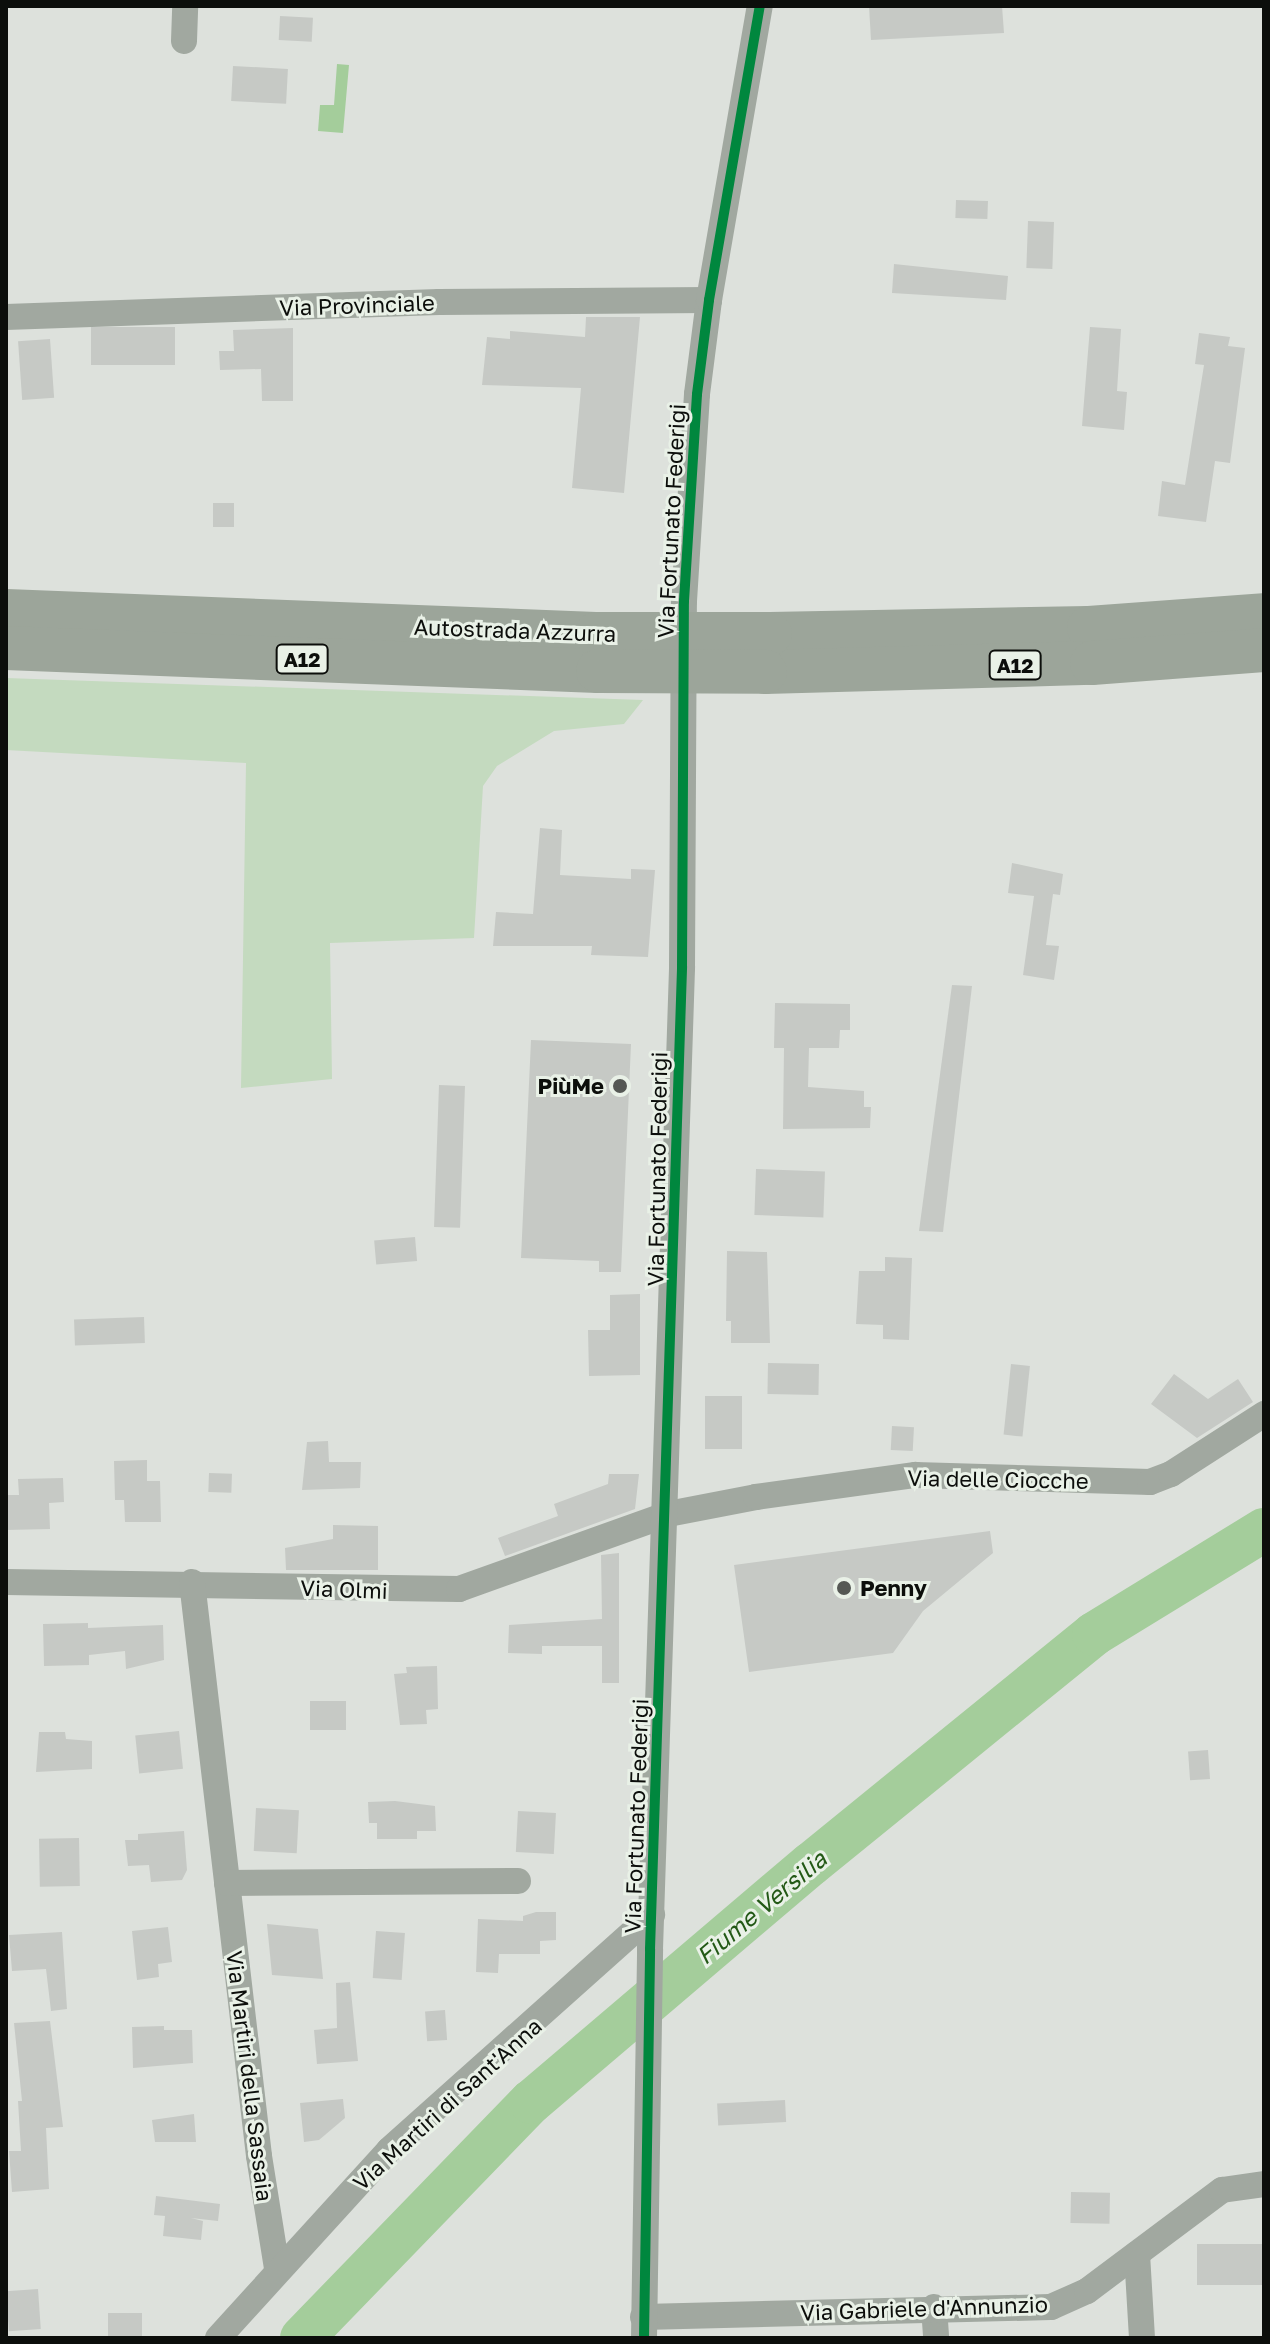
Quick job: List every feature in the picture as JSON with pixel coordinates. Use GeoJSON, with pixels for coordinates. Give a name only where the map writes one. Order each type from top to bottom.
{"type":"FeatureCollection","features":[{"type":"Feature","properties":{"kind":"highway","name":"Autostrada Azzurra"},"geometry":{"type":"LineString","coordinates":[[6,611],[597,652]]}},
{"type":"Feature","properties":{"kind":"highway","name":"Autostrada Azzurra"},"geometry":{"type":"LineString","coordinates":[[768,653],[1264,615]]}},
{"type":"Feature","properties":{"kind":"highway","name":"Autostrada Azzurra"},"geometry":{"type":"LineString","coordinates":[[6,648],[768,653],[1092,663],[1264,650]]}},
{"type":"Feature","properties":{"kind":"street"},"geometry":{"type":"LineString","coordinates":[[184,41],[185,6]]}},
{"type":"Feature","properties":{"kind":"street","name":"Via Fortunato Federigi"},"geometry":{"type":"LineString","coordinates":[[644,2328],[650,1949],[668,1514],[682,967],[684,601],[697,394],[709,300],[760,6]]}},
{"type":"Feature","properties":{"kind":"street","name":"Via Provinciale"},"geometry":{"type":"LineString","coordinates":[[6,317],[439,302],[709,300]]}},
{"type":"Feature","properties":{"kind":"street","name":"Via delle Ciocche"},"geometry":{"type":"LineString","coordinates":[[668,1514],[915,1475],[1150,1482],[1171,1474],[1264,1414]]}},
{"type":"Feature","properties":{"kind":"street","name":"Via Olmi"},"geometry":{"type":"LineString","coordinates":[[6,1582],[192,1582],[459,1589],[668,1514]]}},
{"type":"Feature","properties":{"kind":"street","name":"Via Martiri della Sassaia"},"geometry":{"type":"LineString","coordinates":[[192,1582],[259,2156],[277,2269]]}},
{"type":"Feature","properties":{"kind":"street"},"geometry":{"type":"LineString","coordinates":[[227,1883],[518,1881]]}},
{"type":"Feature","properties":{"kind":"street","name":"Via Martiri di Sant'Anna"},"geometry":{"type":"LineString","coordinates":[[218,2338],[277,2269],[389,2150],[652,1915]]}},
{"type":"Feature","properties":{"kind":"street","name":"Via Gabriele d'Annunzio"},"geometry":{"type":"LineString","coordinates":[[644,2328],[934,2307],[1051,2307],[1087,2291],[1222,2190],[1264,2184]]}},
{"type":"Feature","properties":{"kind":"street"},"geometry":{"type":"LineString","coordinates":[[1137,2254],[1142,2338]]}},
{"type":"Feature","properties":{"kind":"street"},"geometry":{"type":"LineString","coordinates":[[934,2307],[936,2338]]}},
{"type":"Feature","properties":{"kind":"shaded area"},"geometry":{"type":"Polygon","coordinates":[[[337,64],[349,65],[343,133],[318,131],[320,105],[334,105],[337,64]]]}},
{"type":"Feature","properties":{"kind":"shaded area"},"geometry":{"type":"Polygon","coordinates":[[[6,678],[643,700],[624,724],[554,731],[497,766],[483,786],[474,938],[330,943],[332,1079],[241,1088],[246,763],[6,750],[6,678]]]}},
{"type":"Feature","properties":{"kind":"building"},"geometry":{"type":"Polygon","coordinates":[[[869,6],[1002,6],[1004,33],[871,40],[869,6]]]}},
{"type":"Feature","properties":{"kind":"building"},"geometry":{"type":"Polygon","coordinates":[[[280,16],[313,18],[312,42],[279,40],[280,16]]]}},
{"type":"Feature","properties":{"kind":"building"},"geometry":{"type":"Polygon","coordinates":[[[233,66],[288,69],[286,104],[231,101],[233,66]]]}},
{"type":"Feature","properties":{"kind":"building"},"geometry":{"type":"Polygon","coordinates":[[[956,200],[988,201],[987,219],[955,218],[956,200]]]}},
{"type":"Feature","properties":{"kind":"building"},"geometry":{"type":"Polygon","coordinates":[[[1028,221],[1054,222],[1052,269],[1026,268],[1028,221]]]}},
{"type":"Feature","properties":{"kind":"building"},"geometry":{"type":"Polygon","coordinates":[[[894,264],[1008,276],[1006,300],[892,293],[894,264]]]}},
{"type":"Feature","properties":{"kind":"building"},"geometry":{"type":"Polygon","coordinates":[[[586,317],[640,317],[624,493],[572,488],[581,388],[482,385],[487,337],[510,339],[510,331],[585,337],[586,317]]]}},
{"type":"Feature","properties":{"kind":"building"},"geometry":{"type":"Polygon","coordinates":[[[91,327],[175,327],[175,365],[91,365],[91,327]]]}},
{"type":"Feature","properties":{"kind":"building"},"geometry":{"type":"Polygon","coordinates":[[[1090,327],[1121,329],[1117,391],[1127,392],[1124,430],[1082,426],[1090,327]]]}},
{"type":"Feature","properties":{"kind":"building"},"geometry":{"type":"Polygon","coordinates":[[[293,328],[293,401],[262,401],[261,369],[220,370],[219,351],[234,351],[233,330],[293,328]]]}},
{"type":"Feature","properties":{"kind":"building"},"geometry":{"type":"Polygon","coordinates":[[[1199,333],[1230,337],[1228,346],[1245,348],[1230,463],[1215,461],[1206,522],[1158,516],[1162,481],[1185,485],[1204,365],[1195,364],[1199,333]]]}},
{"type":"Feature","properties":{"kind":"building"},"geometry":{"type":"Polygon","coordinates":[[[50,339],[54,398],[22,400],[18,341],[50,339]]]}},
{"type":"Feature","properties":{"kind":"building"},"geometry":{"type":"Polygon","coordinates":[[[213,503],[234,503],[234,527],[213,527],[213,503]]]}},
{"type":"Feature","properties":{"kind":"building"},"geometry":{"type":"Polygon","coordinates":[[[540,828],[562,830],[560,875],[631,879],[631,869],[655,870],[648,957],[591,955],[592,946],[493,946],[496,912],[533,914],[540,828]]]}},
{"type":"Feature","properties":{"kind":"building"},"geometry":{"type":"Polygon","coordinates":[[[1012,863],[1063,874],[1060,895],[1053,894],[1046,945],[1059,946],[1054,980],[1023,975],[1034,896],[1008,893],[1012,863]]]}},
{"type":"Feature","properties":{"kind":"building"},"geometry":{"type":"Polygon","coordinates":[[[952,985],[972,986],[943,1232],[919,1231],[952,985]]]}},
{"type":"Feature","properties":{"kind":"building"},"geometry":{"type":"Polygon","coordinates":[[[775,1003],[850,1004],[850,1030],[840,1030],[839,1048],[809,1048],[808,1087],[864,1091],[864,1107],[871,1107],[870,1128],[783,1129],[784,1048],[774,1048],[775,1003]]]}},
{"type":"Feature","properties":{"kind":"building"},"geometry":{"type":"Polygon","coordinates":[[[531,1040],[631,1044],[621,1272],[599,1272],[599,1261],[521,1258],[531,1040]]]}},
{"type":"Feature","properties":{"kind":"building"},"geometry":{"type":"Polygon","coordinates":[[[439,1085],[465,1086],[460,1228],[434,1227],[439,1085]]]}},
{"type":"Feature","properties":{"kind":"building"},"geometry":{"type":"Polygon","coordinates":[[[756,1169],[825,1171],[823,1217],[754,1215],[756,1169]]]}},
{"type":"Feature","properties":{"kind":"building"},"geometry":{"type":"Polygon","coordinates":[[[415,1237],[417,1261],[376,1264],[374,1241],[415,1237]]]}},
{"type":"Feature","properties":{"kind":"building"},"geometry":{"type":"Polygon","coordinates":[[[727,1251],[767,1252],[770,1343],[731,1343],[731,1321],[726,1321],[727,1251]]]}},
{"type":"Feature","properties":{"kind":"building"},"geometry":{"type":"Polygon","coordinates":[[[885,1257],[912,1258],[909,1340],[883,1339],[883,1325],[856,1324],[859,1271],[885,1271],[885,1257]]]}},
{"type":"Feature","properties":{"kind":"building"},"geometry":{"type":"Polygon","coordinates":[[[640,1294],[640,1375],[589,1376],[588,1330],[610,1330],[610,1295],[640,1294]]]}},
{"type":"Feature","properties":{"kind":"building"},"geometry":{"type":"Polygon","coordinates":[[[144,1317],[145,1343],[75,1345],[74,1319],[144,1317]]]}},
{"type":"Feature","properties":{"kind":"building"},"geometry":{"type":"Polygon","coordinates":[[[768,1363],[819,1364],[818,1395],[767,1394],[768,1363]]]}},
{"type":"Feature","properties":{"kind":"building"},"geometry":{"type":"Polygon","coordinates":[[[1011,1364],[1030,1366],[1022,1437],[1004,1435],[1011,1364]]]}},
{"type":"Feature","properties":{"kind":"building"},"geometry":{"type":"Polygon","coordinates":[[[1174,1374],[1208,1399],[1238,1379],[1253,1402],[1197,1438],[1151,1404],[1174,1374]]]}},
{"type":"Feature","properties":{"kind":"building"},"geometry":{"type":"Polygon","coordinates":[[[705,1396],[742,1396],[742,1449],[705,1449],[705,1396]]]}},
{"type":"Feature","properties":{"kind":"building"},"geometry":{"type":"Polygon","coordinates":[[[892,1426],[914,1427],[913,1451],[891,1450],[892,1426]]]}},
{"type":"Feature","properties":{"kind":"building"},"geometry":{"type":"Polygon","coordinates":[[[328,1441],[329,1462],[361,1462],[360,1488],[302,1490],[307,1442],[328,1441]]]}},
{"type":"Feature","properties":{"kind":"building"},"geometry":{"type":"Polygon","coordinates":[[[147,1460],[147,1481],[160,1481],[161,1522],[125,1522],[124,1500],[115,1500],[114,1461],[147,1460]]]}},
{"type":"Feature","properties":{"kind":"building"},"geometry":{"type":"Polygon","coordinates":[[[209,1473],[232,1474],[231,1493],[208,1492],[209,1473]]]}},
{"type":"Feature","properties":{"kind":"building"},"geometry":{"type":"Polygon","coordinates":[[[609,1474],[639,1474],[635,1509],[505,1556],[498,1538],[558,1516],[554,1504],[608,1484],[609,1474]]]}},
{"type":"Feature","properties":{"kind":"building"},"geometry":{"type":"Polygon","coordinates":[[[63,1478],[64,1502],[49,1503],[50,1529],[6,1530],[6,1495],[19,1495],[18,1479],[63,1478]]]}},
{"type":"Feature","properties":{"kind":"building"},"geometry":{"type":"Polygon","coordinates":[[[333,1525],[378,1526],[378,1570],[286,1570],[285,1548],[333,1539],[333,1525]]]}},
{"type":"Feature","properties":{"kind":"building","name":"Penny"},"geometry":{"type":"Polygon","coordinates":[[[990,1531],[993,1553],[923,1611],[893,1653],[749,1672],[734,1565],[990,1531]]]}},
{"type":"Feature","properties":{"kind":"building"},"geometry":{"type":"Polygon","coordinates":[[[619,1553],[619,1683],[602,1683],[602,1646],[542,1646],[542,1654],[508,1653],[509,1625],[602,1619],[601,1555],[619,1553]]]}},
{"type":"Feature","properties":{"kind":"building"},"geometry":{"type":"Polygon","coordinates":[[[88,1623],[88,1628],[163,1625],[164,1660],[126,1669],[125,1651],[89,1655],[89,1665],[44,1666],[43,1624],[88,1623]]]}},
{"type":"Feature","properties":{"kind":"building"},"geometry":{"type":"Polygon","coordinates":[[[437,1666],[438,1709],[426,1710],[427,1724],[400,1725],[394,1674],[407,1673],[406,1667],[437,1666]]]}},
{"type":"Feature","properties":{"kind":"building"},"geometry":{"type":"Polygon","coordinates":[[[310,1701],[346,1701],[346,1730],[310,1730],[310,1701]]]}},
{"type":"Feature","properties":{"kind":"building"},"geometry":{"type":"Polygon","coordinates":[[[179,1731],[183,1769],[139,1773],[135,1736],[179,1731]]]}},
{"type":"Feature","properties":{"kind":"building"},"geometry":{"type":"Polygon","coordinates":[[[39,1732],[65,1732],[66,1739],[92,1741],[92,1769],[36,1772],[39,1732]]]}},
{"type":"Feature","properties":{"kind":"building"},"geometry":{"type":"Polygon","coordinates":[[[1208,1750],[1210,1779],[1190,1780],[1188,1751],[1208,1750]]]}},
{"type":"Feature","properties":{"kind":"building"},"geometry":{"type":"Polygon","coordinates":[[[395,1801],[435,1806],[436,1831],[417,1831],[417,1839],[377,1839],[377,1823],[369,1823],[368,1802],[395,1801]]]}},
{"type":"Feature","properties":{"kind":"building"},"geometry":{"type":"Polygon","coordinates":[[[256,1808],[299,1810],[297,1853],[254,1851],[256,1808]]]}},
{"type":"Feature","properties":{"kind":"building"},"geometry":{"type":"Polygon","coordinates":[[[518,1811],[556,1813],[554,1854],[516,1852],[518,1811]]]}},
{"type":"Feature","properties":{"kind":"building"},"geometry":{"type":"Polygon","coordinates":[[[184,1831],[187,1870],[182,1880],[151,1882],[149,1865],[128,1866],[125,1840],[138,1840],[138,1834],[184,1831]]]}},
{"type":"Feature","properties":{"kind":"building"},"geometry":{"type":"Polygon","coordinates":[[[79,1838],[80,1886],[40,1887],[39,1839],[79,1838]]]}},
{"type":"Feature","properties":{"kind":"building"},"geometry":{"type":"Polygon","coordinates":[[[536,1912],[556,1912],[556,1940],[540,1941],[540,1954],[499,1954],[498,1973],[476,1972],[478,1919],[523,1921],[523,1916],[536,1912]]]}},
{"type":"Feature","properties":{"kind":"building"},"geometry":{"type":"Polygon","coordinates":[[[267,1924],[318,1929],[323,1979],[272,1975],[267,1924]]]}},
{"type":"Feature","properties":{"kind":"building"},"geometry":{"type":"Polygon","coordinates":[[[168,1927],[172,1962],[158,1964],[159,1977],[137,1980],[132,1931],[168,1927]]]}},
{"type":"Feature","properties":{"kind":"building"},"geometry":{"type":"Polygon","coordinates":[[[376,1931],[405,1933],[402,1980],[373,1978],[376,1931]]]}},
{"type":"Feature","properties":{"kind":"building"},"geometry":{"type":"Polygon","coordinates":[[[62,1932],[67,2009],[51,2011],[46,1969],[12,1971],[9,1935],[62,1932]]]}},
{"type":"Feature","properties":{"kind":"building"},"geometry":{"type":"Polygon","coordinates":[[[350,1982],[358,2061],[317,2064],[314,2030],[337,2028],[336,1983],[350,1982]]]}},
{"type":"Feature","properties":{"kind":"building"},"geometry":{"type":"Polygon","coordinates":[[[445,2010],[447,2040],[427,2041],[425,2011],[445,2010]]]}},
{"type":"Feature","properties":{"kind":"building"},"geometry":{"type":"Polygon","coordinates":[[[50,2021],[63,2127],[46,2128],[49,2189],[12,2192],[9,2151],[21,2151],[18,2101],[22,2101],[14,2023],[50,2021]]]}},
{"type":"Feature","properties":{"kind":"building"},"geometry":{"type":"Polygon","coordinates":[[[164,2026],[164,2030],[192,2030],[193,2063],[133,2068],[132,2027],[164,2026]]]}},
{"type":"Feature","properties":{"kind":"building"},"geometry":{"type":"Polygon","coordinates":[[[343,2099],[345,2118],[319,2140],[304,2142],[300,2103],[343,2099]]]}},
{"type":"Feature","properties":{"kind":"building"},"geometry":{"type":"Polygon","coordinates":[[[785,2100],[786,2122],[718,2126],[717,2104],[785,2100]]]}},
{"type":"Feature","properties":{"kind":"building"},"geometry":{"type":"Polygon","coordinates":[[[194,2114],[196,2142],[155,2142],[152,2120],[194,2114]]]}},
{"type":"Feature","properties":{"kind":"building"},"geometry":{"type":"Polygon","coordinates":[[[1071,2192],[1110,2193],[1109,2224],[1070,2223],[1071,2192]]]}},
{"type":"Feature","properties":{"kind":"building"},"geometry":{"type":"Polygon","coordinates":[[[156,2196],[220,2204],[218,2221],[191,2218],[203,2221],[201,2240],[163,2236],[165,2216],[154,2215],[156,2196]]]}},
{"type":"Feature","properties":{"kind":"building"},"geometry":{"type":"Polygon","coordinates":[[[1197,2244],[1264,2244],[1264,2285],[1197,2285],[1197,2244]]]}},
{"type":"Feature","properties":{"kind":"building"},"geometry":{"type":"Polygon","coordinates":[[[38,2289],[41,2329],[9,2331],[6,2291],[38,2289]]]}},
{"type":"Feature","properties":{"kind":"building"},"geometry":{"type":"Polygon","coordinates":[[[108,2313],[142,2313],[142,2338],[108,2338],[108,2313]]]}},
{"type":"Feature","properties":{"kind":"waterway","name":"Fiume Versilia"},"geometry":{"type":"LineString","coordinates":[[302,2338],[531,2102],[811,1864],[1094,1634],[1264,1530]]}},
{"type":"Feature","properties":{"kind":"cycle path"},"geometry":{"type":"LineString","coordinates":[[644,2338],[650,1949],[682,967],[684,601],[697,394],[709,300],[760,6]]}},
{"type":"Feature","properties":{"kind":"place","name":"PiùMe"},"geometry":{"type":"Point","coordinates":[620,1086]}},
{"type":"Feature","properties":{"kind":"place","name":"Penny"},"geometry":{"type":"Point","coordinates":[844,1588]}}]}
